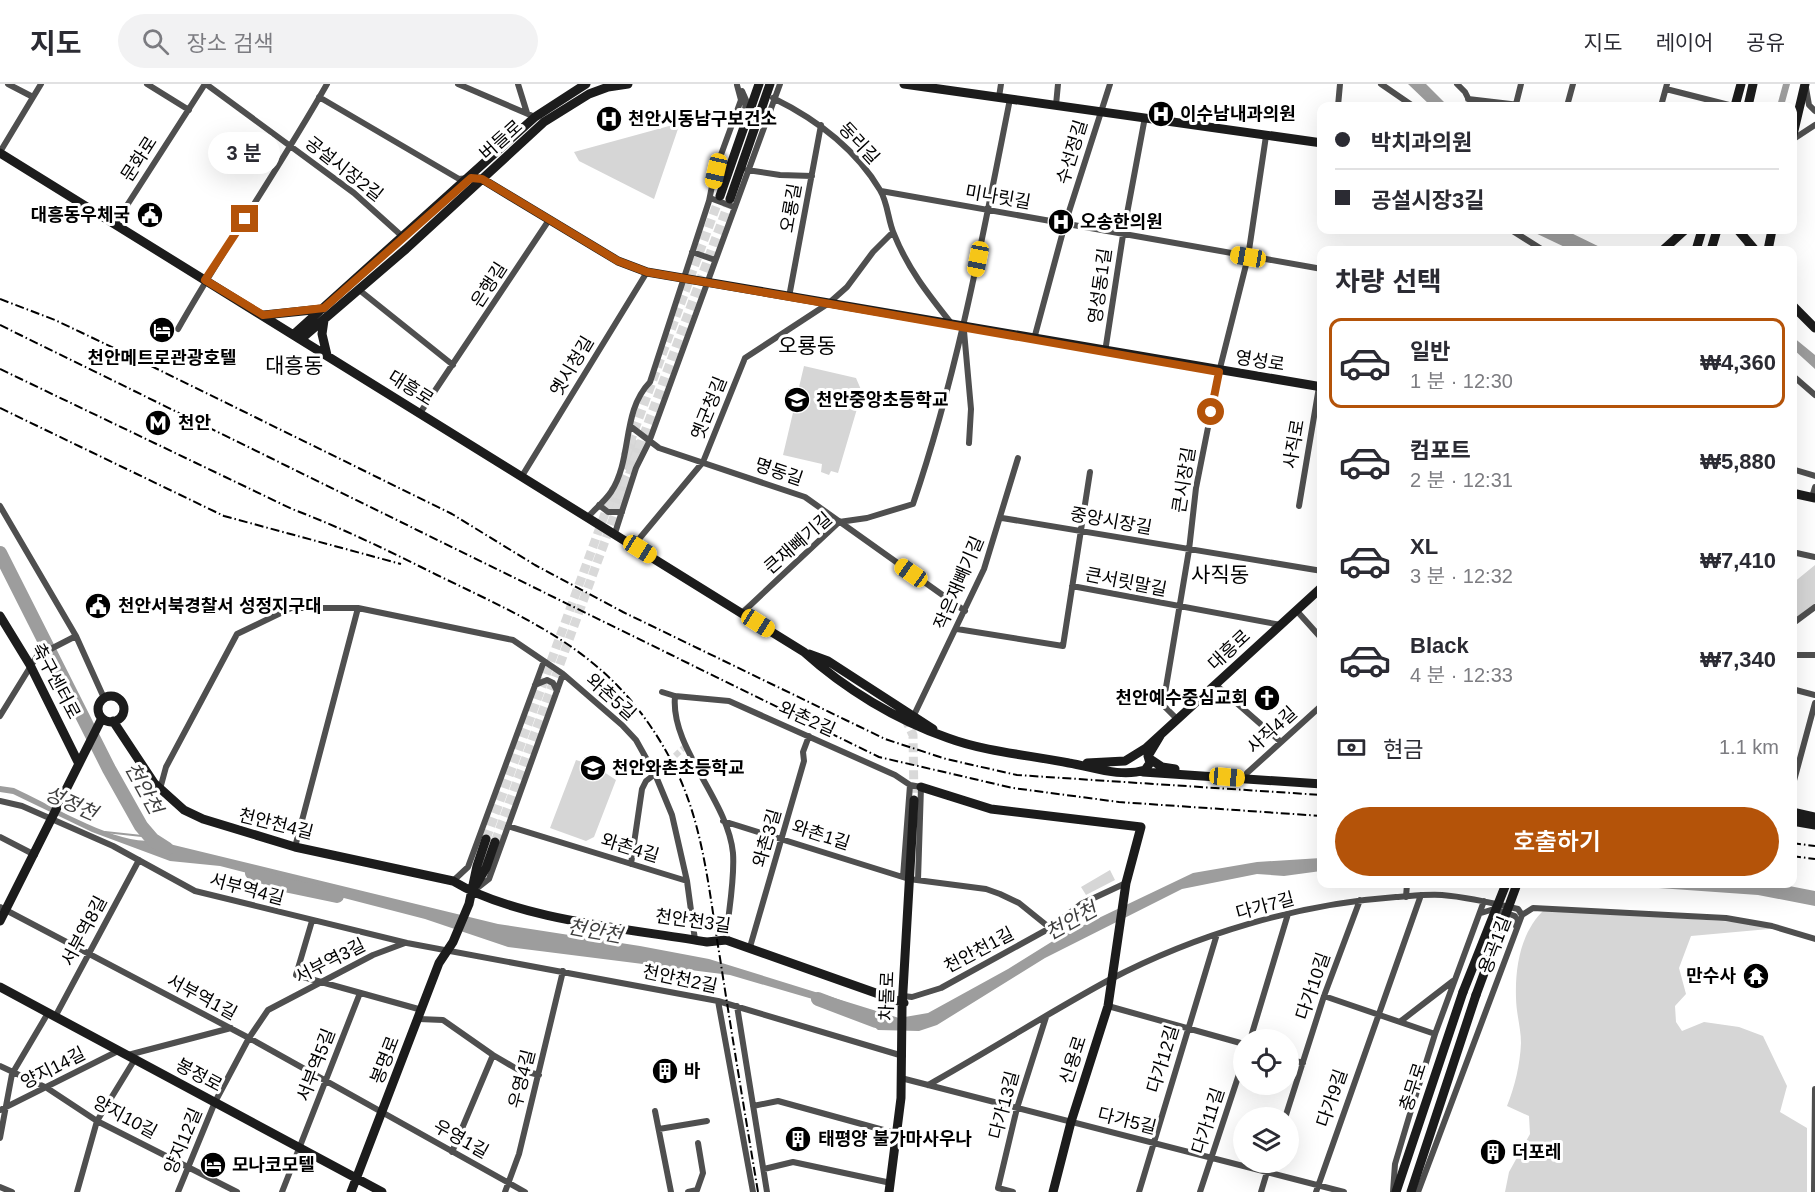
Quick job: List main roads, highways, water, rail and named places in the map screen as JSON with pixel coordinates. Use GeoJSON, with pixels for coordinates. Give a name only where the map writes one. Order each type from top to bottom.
{"type":"FeatureCollection","features":[{"type":"Feature","properties":{"kind":"waterway","name":"천안천"},"geometry":{"type":"LineString","coordinates":[[0,553],[109,769],[141,826],[153,840],[167,849]]}},
{"type":"Feature","properties":{"kind":"waterway","name":"성정천"},"geometry":{"type":"LineString","coordinates":[[105,832],[142,836],[152,842]]}},
{"type":"Feature","properties":{"kind":"waterway","name":"천안천"},"geometry":{"type":"LineString","coordinates":[[252,873],[289,886],[337,896]]}},
{"type":"Feature","properties":{"kind":"waterway","name":"천안천"},"geometry":{"type":"LineString","coordinates":[[818,999],[876,1021]]}},
{"type":"Feature","properties":{"kind":"tunnel"},"geometry":{"type":"LineString","coordinates":[[625,456],[720,196]]}},
{"type":"Feature","properties":{"kind":"tunnel"},"geometry":{"type":"LineString","coordinates":[[495,842],[730,199]]}},
{"type":"Feature","properties":{"kind":"tunnel"},"geometry":{"type":"LineString","coordinates":[[486,839],[614,489]]}},
{"type":"Feature","properties":{"kind":"tunnel"},"geometry":{"type":"LineString","coordinates":[[905,718],[913,735],[914,800]]}},
{"type":"Feature","properties":{"kind":"tunnel"},"geometry":{"type":"LineString","coordinates":[[655,774],[687,745]]}},
{"type":"Feature","properties":{"kind":"railway"},"geometry":{"type":"LineString","coordinates":[[0,299],[55,320],[452,514],[535,565],[623,612],[885,739],[946,759],[1017,775],[1317,795]]}},
{"type":"Feature","properties":{"kind":"railway"},"geometry":{"type":"LineString","coordinates":[[0,325],[879,757],[1013,788],[1119,802],[1317,816]]}},
{"type":"Feature","properties":{"kind":"railway"},"geometry":{"type":"LineString","coordinates":[[0,369],[509,610],[573,648],[601,670],[627,696],[651,727],[673,764],[692,810],[699,835],[758,1192]]}},
{"type":"Feature","properties":{"kind":"railway"},"geometry":{"type":"LineString","coordinates":[[0,408],[224,516],[401,564]]}},
{"type":"Feature","properties":{"kind":"railway"},"geometry":{"type":"LineString","coordinates":[[1797,844],[1815,846]]}},
{"type":"Feature","properties":{"kind":"railway"},"geometry":{"type":"LineString","coordinates":[[1797,857],[1815,859]]}},
{"type":"Feature","properties":{"kind":"place","name":"이수남내과의원"},"geometry":{"type":"Point","coordinates":[1161,114]}},
{"type":"Feature","properties":{"kind":"place","name":"천안시동남구보건소"},"geometry":{"type":"Point","coordinates":[609,119]}},
{"type":"Feature","properties":{"kind":"place","name":"대흥동우체국"},"geometry":{"type":"Point","coordinates":[150,215]}},
{"type":"Feature","properties":{"kind":"place","name":"오송한의원"},"geometry":{"type":"Point","coordinates":[1061,222]}},
{"type":"Feature","properties":{"kind":"place","name":"천안메트로관광호텔"},"geometry":{"type":"Point","coordinates":[162,330]}},
{"type":"Feature","properties":{"kind":"place","name":"천안중앙초등학교"},"geometry":{"type":"Point","coordinates":[797,400]}},
{"type":"Feature","properties":{"kind":"place","name":"천안"},"geometry":{"type":"Point","coordinates":[158,423]}},
{"type":"Feature","properties":{"kind":"place","name":"천안서북경찰서 성정지구대"},"geometry":{"type":"Point","coordinates":[98,606]}},
{"type":"Feature","properties":{"kind":"place","name":"천안예수중심교회"},"geometry":{"type":"Point","coordinates":[1267,698]}},
{"type":"Feature","properties":{"kind":"place","name":"천안와촌초등학교"},"geometry":{"type":"Point","coordinates":[593,768]}},
{"type":"Feature","properties":{"kind":"place","name":"만수사"},"geometry":{"type":"Point","coordinates":[1756,976]}},
{"type":"Feature","properties":{"kind":"place","name":"바"},"geometry":{"type":"Point","coordinates":[665,1071]}},
{"type":"Feature","properties":{"kind":"place","name":"태평양 불가마사우나"},"geometry":{"type":"Point","coordinates":[798,1139]}},
{"type":"Feature","properties":{"kind":"place","name":"더포레"},"geometry":{"type":"Point","coordinates":[1493,1152]}},
{"type":"Feature","properties":{"kind":"place","name":"모나코모텔"},"geometry":{"type":"Point","coordinates":[213,1165]}},
{"type":"Feature","properties":{"kind":"district","name":"오룡동"},"geometry":{"type":"Point","coordinates":[807,345]}},
{"type":"Feature","properties":{"kind":"district","name":"대흥동"},"geometry":{"type":"Point","coordinates":[294,365]}},
{"type":"Feature","properties":{"kind":"district","name":"사직동"},"geometry":{"type":"Point","coordinates":[1220,574]}}]}
